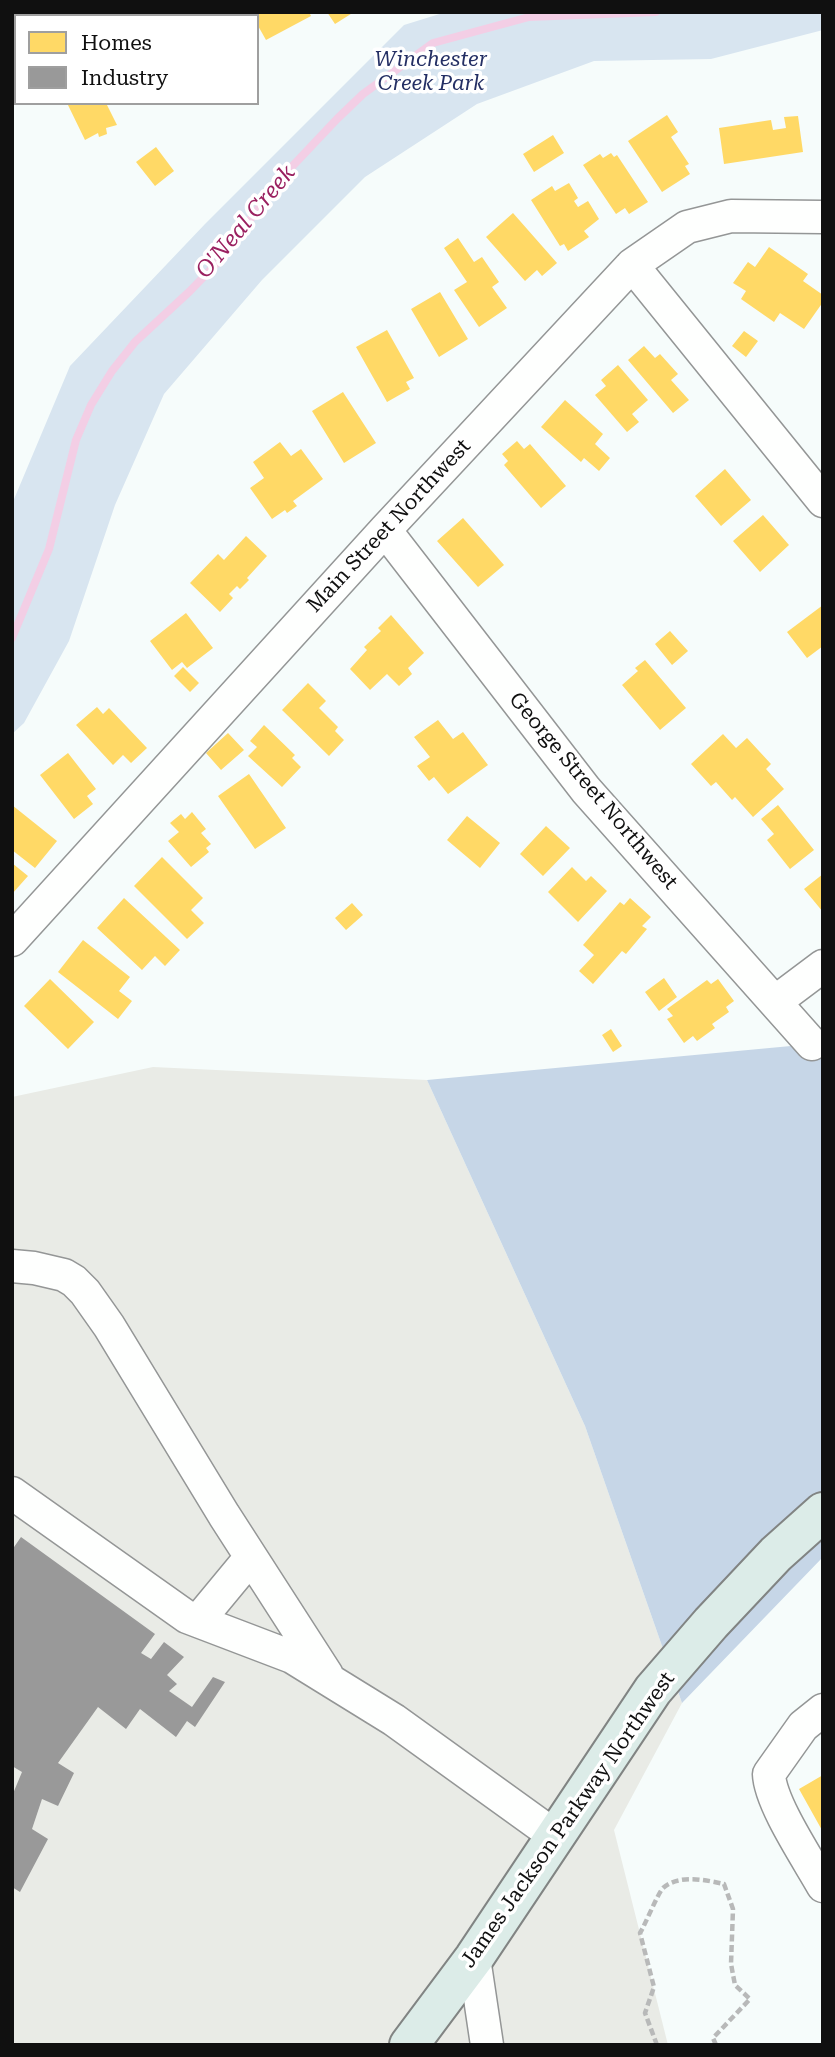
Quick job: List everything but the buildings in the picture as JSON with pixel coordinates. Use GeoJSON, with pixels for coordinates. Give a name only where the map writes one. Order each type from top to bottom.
{"type":"FeatureCollection","features":[{"type":"Feature","properties":{"kind":"main road","name":"James Jackson Parkway Northwest"},"geometry":{"type":"LineString","coordinates":[[409,2045],[474,1958],[653,1690],[711,1623],[776,1555],[823,1512]]}},
{"type":"Feature","properties":{"kind":"street","name":"Main Street Northwest"},"geometry":{"type":"LineString","coordinates":[[12,940],[385,530],[632,265],[687,226],[731,216],[823,217]]}},
{"type":"Feature","properties":{"kind":"street"},"geometry":{"type":"LineString","coordinates":[[632,265],[823,501]]}},
{"type":"Feature","properties":{"kind":"street","name":"George Street Northwest"},"geometry":{"type":"LineString","coordinates":[[385,530],[586,790],[812,1044]]}},
{"type":"Feature","properties":{"kind":"street"},"geometry":{"type":"LineString","coordinates":[[775,1002],[823,966]]}},
{"type":"Feature","properties":{"kind":"street"},"geometry":{"type":"LineString","coordinates":[[12,1266],[64,1275],[85,1292],[332,1682]]}},
{"type":"Feature","properties":{"kind":"street"},"geometry":{"type":"LineString","coordinates":[[12,1493],[187,1617],[292,1657],[394,1720],[555,1836]]}},
{"type":"Feature","properties":{"kind":"street"},"geometry":{"type":"LineString","coordinates":[[198,1621],[251,1557]]}},
{"type":"Feature","properties":{"kind":"street"},"geometry":{"type":"LineString","coordinates":[[823,1710],[803,1727],[769,1773],[770,1783],[785,1818],[823,1886]]}},
{"type":"Feature","properties":{"kind":"street"},"geometry":{"type":"LineString","coordinates":[[474,1958],[487,2045]]}},
{"type":"Feature","properties":{"kind":"path"},"geometry":{"type":"LineString","coordinates":[[657,2045],[645,2013],[654,1987],[640,1933],[663,1888],[680,1880],[701,1879],[724,1884],[733,1909],[731,1964],[735,1985],[750,1999],[713,2038],[716,2045]]}},
{"type":"Feature","properties":{"kind":"shaded area"},"geometry":{"type":"Polygon","coordinates":[[[823,1043],[823,1557],[682,1703],[585,1426],[427,1080],[823,1043]]]}},
{"type":"Feature","properties":{"kind":"shaded area"},"geometry":{"type":"Polygon","coordinates":[[[153,1067],[427,1080],[585,1426],[682,1703],[614,1830],[668,2045],[12,2045],[12,1097],[153,1067]]]}},
{"type":"Feature","properties":{"kind":"green space","name":"Winchester Creek Park"},"geometry":{"type":"Polygon","coordinates":[[[446,12],[823,12],[823,30],[711,59],[594,61],[477,104],[365,177],[262,280],[164,394],[115,505],[69,641],[24,723],[12,734],[12,504],[70,366],[205,224],[404,25],[446,12]]]}},
{"type":"Feature","properties":{"kind":"waterway","name":"O'Neal Creek"},"geometry":{"type":"LineString","coordinates":[[12,638],[49,549],[76,440],[91,405],[112,371],[135,342],[216,264],[285,174],[337,119],[363,94],[433,43],[529,17],[656,12]]}}]}
